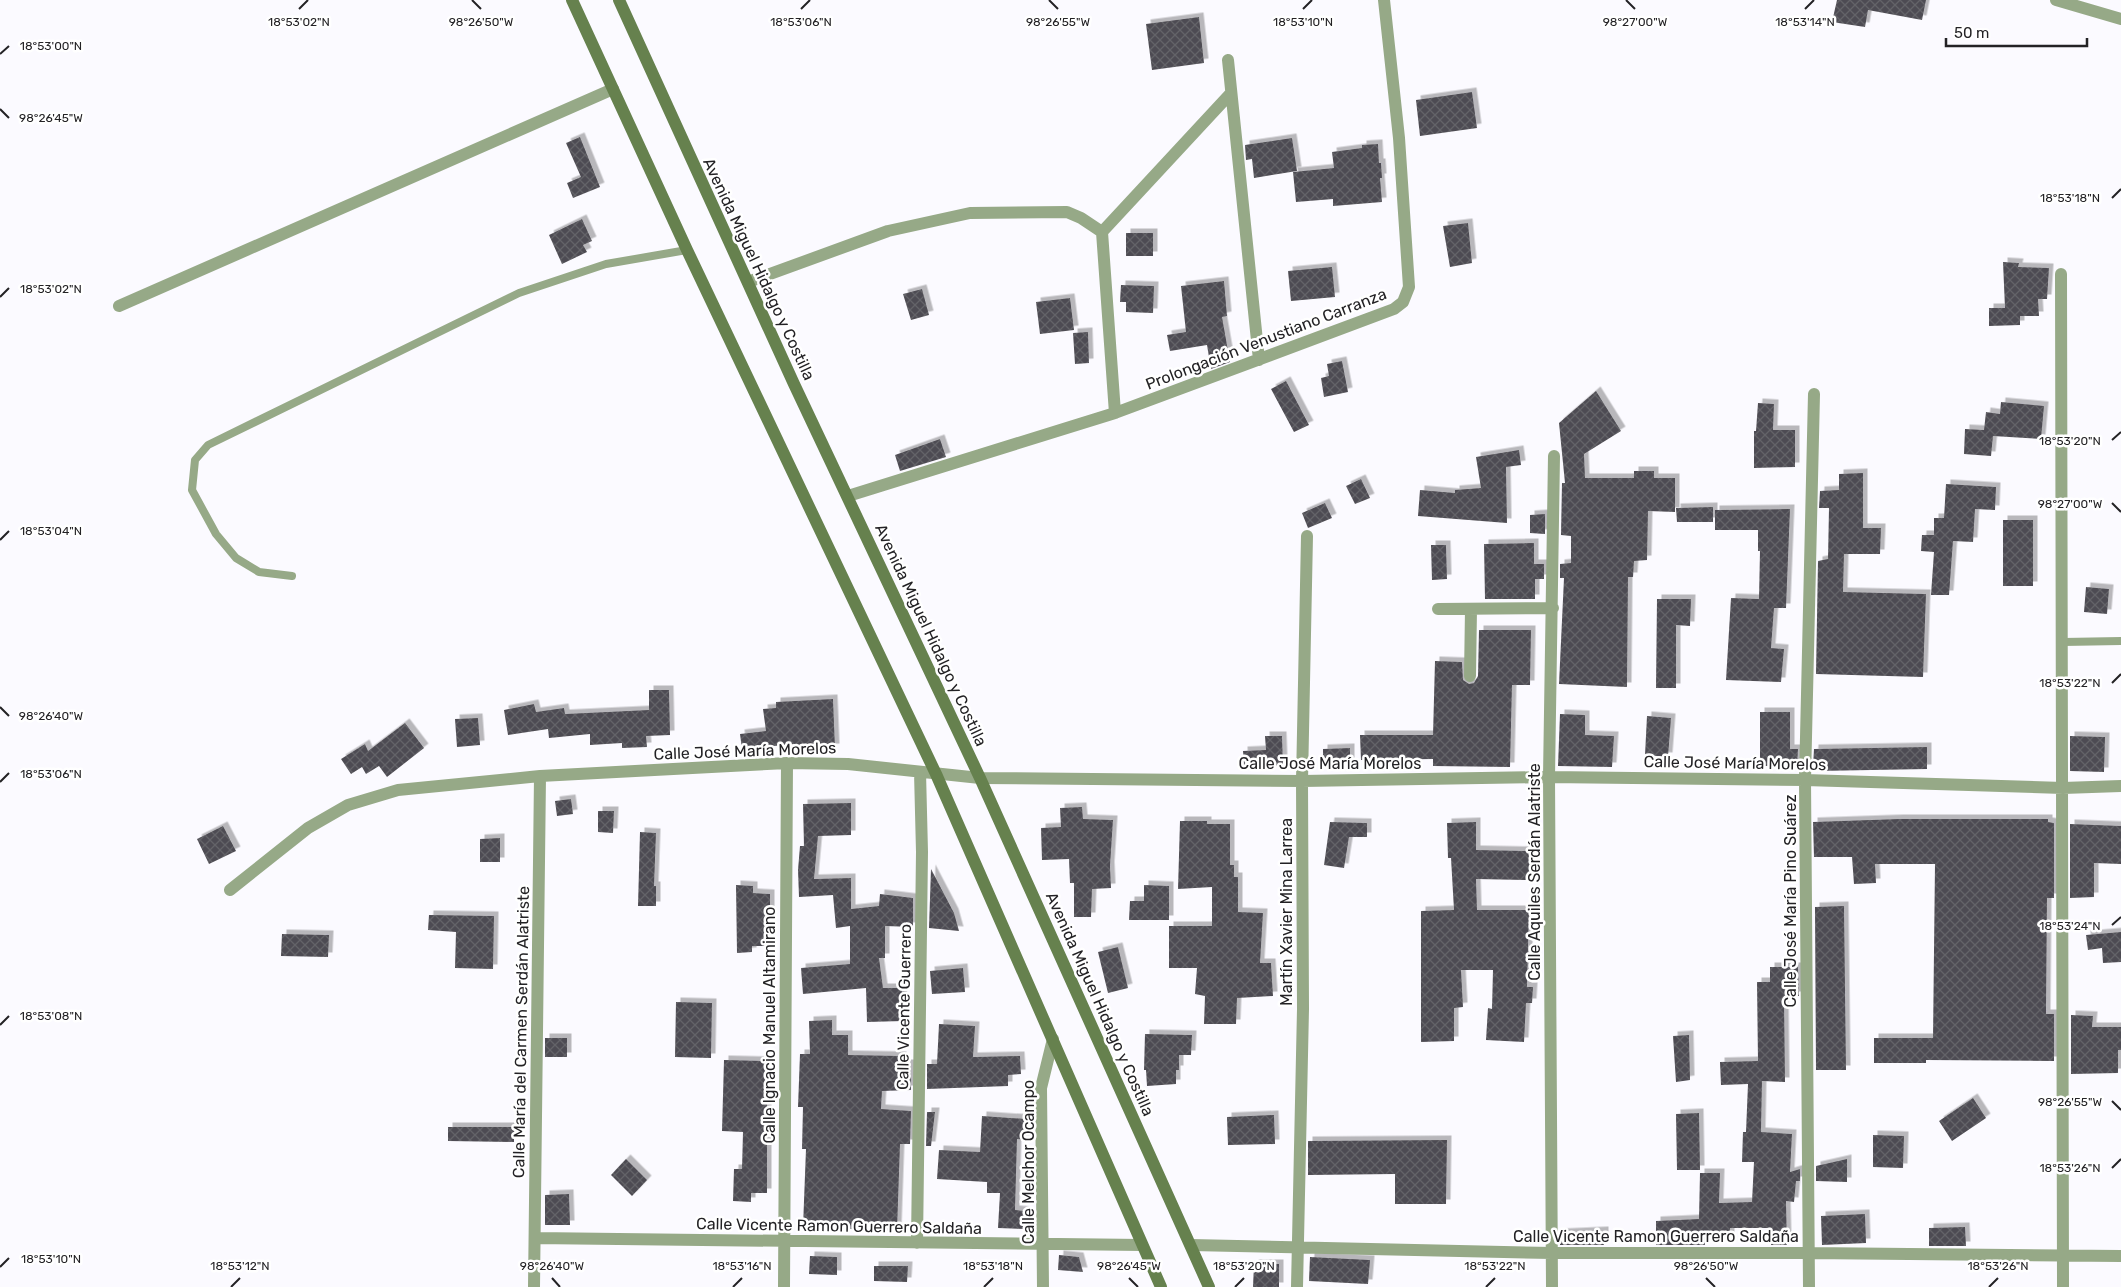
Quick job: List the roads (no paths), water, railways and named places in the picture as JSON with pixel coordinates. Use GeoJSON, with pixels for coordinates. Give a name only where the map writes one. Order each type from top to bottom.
{"type":"FeatureCollection","features":[{"type":"Feature","properties":{"kind":"main road"},"geometry":{"type":"LineString","coordinates":[[572,0],[687,250],[936,774],[1161,1287]]}},
{"type":"Feature","properties":{"kind":"main road","name":"Avenida Miguel Hidalgo y Costilla"},"geometry":{"type":"LineString","coordinates":[[618,0],[980,778],[1209,1287]]}},
{"type":"Feature","properties":{"kind":"street","name":"Prolongación Venustiano Carranza"},"geometry":{"type":"LineString","coordinates":[[848,496],[1115,413],[1394,309],[1403,302],[1408,294],[1409,287],[1399,138],[1384,0]]}},
{"type":"Feature","properties":{"kind":"street"},"geometry":{"type":"LineString","coordinates":[[2056,0],[2121,19]]}},
{"type":"Feature","properties":{"kind":"street"},"geometry":{"type":"LineString","coordinates":[[1228,60],[1258,360]]}},
{"type":"Feature","properties":{"kind":"street"},"geometry":{"type":"LineString","coordinates":[[119,306],[613,89]]}},
{"type":"Feature","properties":{"kind":"street"},"geometry":{"type":"LineString","coordinates":[[1115,413],[1102,232],[1231,93]]}},
{"type":"Feature","properties":{"kind":"street"},"geometry":{"type":"LineString","coordinates":[[748,282],[888,231],[970,213],[1066,212],[1081,218],[1102,232]]}},
{"type":"Feature","properties":{"kind":"street"},"geometry":{"type":"LineString","coordinates":[[2061,274],[2063,1287]]}},
{"type":"Feature","properties":{"kind":"street","name":"Calle José María Pino Suárez"},"geometry":{"type":"LineString","coordinates":[[1809,1287],[1805,780],[1814,394]]}},
{"type":"Feature","properties":{"kind":"street","name":"Calle Aquiles Serdán Alatriste"},"geometry":{"type":"LineString","coordinates":[[1552,1287],[1549,777],[1554,456]]}},
{"type":"Feature","properties":{"kind":"street","name":"Martín Xavier Mina Larrea"},"geometry":{"type":"LineString","coordinates":[[1297,1287],[1303,1009],[1302,781],[1307,536]]}},
{"type":"Feature","properties":{"kind":"street"},"geometry":{"type":"LineString","coordinates":[[1438,609],[1553,608]]}},
{"type":"Feature","properties":{"kind":"street"},"geometry":{"type":"LineString","coordinates":[[1470,676],[1471,609]]}},
{"type":"Feature","properties":{"kind":"street","name":"Calle José María Morelos"},"geometry":{"type":"LineString","coordinates":[[230,890],[308,828],[348,805],[398,790],[540,776],[787,763],[848,764],[980,778],[1302,781],[1549,777],[1805,780],[2063,788],[2121,786]]}},
{"type":"Feature","properties":{"kind":"street","name":"Calle Ignacio Manuel Altamirano"},"geometry":{"type":"LineString","coordinates":[[784,1287],[787,763]]}},
{"type":"Feature","properties":{"kind":"street","name":"Calle Vicente Guerrero"},"geometry":{"type":"LineString","coordinates":[[916,1243],[922,852],[920,772]]}},
{"type":"Feature","properties":{"kind":"street","name":"Calle María del Carmen Serdán Alatriste"},"geometry":{"type":"LineString","coordinates":[[534,1287],[540,776]]}},
{"type":"Feature","properties":{"kind":"street","name":"Calle Melchor Ocampo"},"geometry":{"type":"LineString","coordinates":[[1043,1287],[1041,1088],[1053,1039]]}},
{"type":"Feature","properties":{"kind":"street","name":"Calle Vicente Ramon Guerrero Saldaña"},"geometry":{"type":"LineString","coordinates":[[535,1238],[1142,1246]]}},
{"type":"Feature","properties":{"kind":"street","name":"Calle Vicente Ramon Guerrero Saldaña"},"geometry":{"type":"LineString","coordinates":[[1191,1245],[1552,1253],[1809,1252],[2121,1256]]}},
{"type":"Feature","properties":{"kind":"lane"},"geometry":{"type":"LineString","coordinates":[[292,576],[259,572],[236,558],[216,534],[192,490],[195,460],[208,445],[519,293],[606,264],[687,250]]}},
{"type":"Feature","properties":{"kind":"lane"},"geometry":{"type":"LineString","coordinates":[[2062,642],[2121,641]]}}]}
